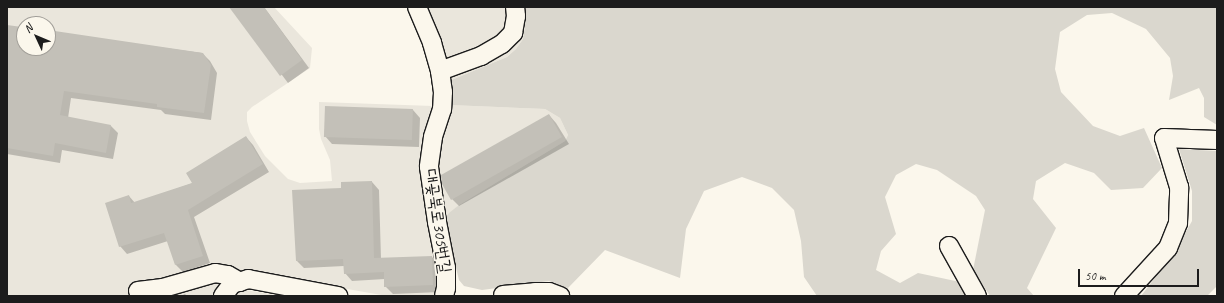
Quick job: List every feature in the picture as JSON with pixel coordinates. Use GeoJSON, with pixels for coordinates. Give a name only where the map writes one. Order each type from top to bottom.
{"type":"FeatureCollection","features":[{"type":"Feature","properties":{"kind":"lane","name":"대곶북로305번길"},"geometry":{"type":"LineString","coordinates":[[417,7],[432,43],[440,71],[443,92],[442,109],[433,137],[429,167],[437,222],[446,268],[446,288],[444,296]]}},
{"type":"Feature","properties":{"kind":"lane"},"geometry":{"type":"LineString","coordinates":[[440,71],[481,56],[502,44],[513,33],[516,16],[515,7]]}},
{"type":"Feature","properties":{"kind":"lane"},"geometry":{"type":"LineString","coordinates":[[1124,296],[1168,248],[1178,223],[1178,187],[1164,138],[1217,140]]}},
{"type":"Feature","properties":{"kind":"lane"},"geometry":{"type":"LineString","coordinates":[[949,246],[978,296]]}},
{"type":"Feature","properties":{"kind":"lane"},"geometry":{"type":"LineString","coordinates":[[138,291],[163,288],[215,273],[228,275],[240,282]]}},
{"type":"Feature","properties":{"kind":"lane"},"geometry":{"type":"LineString","coordinates":[[222,296],[232,284],[248,279],[338,296]]}},
{"type":"Feature","properties":{"kind":"lane"},"geometry":{"type":"LineString","coordinates":[[499,296],[549,292],[560,296]]}},
{"type":"Feature","properties":{"kind":"shaded area"},"geometry":{"type":"Polygon","coordinates":[[[7,7],[274,7],[312,48],[310,68],[252,107],[247,112],[247,121],[250,132],[265,156],[288,179],[300,183],[332,181],[330,160],[321,139],[319,129],[319,102],[433,106],[436,111],[439,265],[438,294],[435,296],[387,296],[262,274],[216,296],[7,296],[7,7]]]}},
{"type":"Feature","properties":{"kind":"shaded area"},"geometry":{"type":"Polygon","coordinates":[[[426,7],[524,7],[525,26],[523,39],[516,49],[507,57],[449,81],[445,56],[426,7]]]}},
{"type":"Feature","properties":{"kind":"shaded area"},"geometry":{"type":"Polygon","coordinates":[[[524,7],[1217,7],[1217,125],[1204,117],[1204,98],[1199,88],[1169,100],[1173,76],[1170,58],[1146,29],[1112,13],[1087,15],[1060,32],[1055,69],[1061,92],[1093,126],[1120,136],[1144,128],[1162,168],[1143,188],[1111,190],[1094,173],[1065,163],[1036,181],[1033,199],[1056,228],[1027,288],[1034,296],[990,296],[973,270],[985,210],[976,196],[937,170],[916,164],[896,175],[885,197],[896,234],[881,251],[876,270],[900,283],[918,273],[960,282],[969,296],[817,296],[804,277],[801,241],[794,210],[772,188],[742,177],[704,191],[686,229],[680,278],[605,250],[568,288],[549,281],[482,290],[464,286],[459,280],[444,220],[449,213],[459,205],[565,141],[568,135],[560,118],[545,109],[449,105],[449,81],[507,57],[516,49],[523,39],[525,26],[524,7]]]}},
{"type":"Feature","properties":{"kind":"shaded area"},"geometry":{"type":"Polygon","coordinates":[[[449,105],[545,109],[560,118],[568,135],[565,141],[459,205],[444,220],[435,161],[449,105]]]}},
{"type":"Feature","properties":{"kind":"shaded area"},"geometry":{"type":"Polygon","coordinates":[[[1179,149],[1217,151],[1217,286],[1207,296],[1141,296],[1174,253],[1192,221],[1192,191],[1179,149]]]}},
{"type":"Feature","properties":{"kind":"shaded area"},"geometry":{"type":"Polygon","coordinates":[[[244,290],[283,296],[233,296],[244,290]]]}},
{"type":"Feature","properties":{"kind":"building"},"geometry":{"type":"Polygon","coordinates":[[[229,7],[264,7],[302,60],[280,76],[229,7]]]}},
{"type":"Feature","properties":{"kind":"building"},"geometry":{"type":"Polygon","coordinates":[[[7,25],[16,26],[16,56],[56,56],[56,31],[203,53],[211,65],[204,113],[157,107],[157,104],[64,91],[60,115],[111,125],[106,153],[55,143],[53,156],[7,148],[7,25]]]}},
{"type":"Feature","properties":{"kind":"building"},"geometry":{"type":"Polygon","coordinates":[[[325,106],[413,109],[412,140],[324,137],[325,106]]]}},
{"type":"Feature","properties":{"kind":"building"},"geometry":{"type":"Polygon","coordinates":[[[549,114],[562,137],[451,200],[442,184],[441,175],[549,114]]]}},
{"type":"Feature","properties":{"kind":"building"},"geometry":{"type":"Polygon","coordinates":[[[246,136],[263,164],[188,210],[203,256],[175,265],[164,233],[119,247],[105,203],[129,195],[131,203],[192,183],[186,173],[246,136]]]}},
{"type":"Feature","properties":{"kind":"building"},"geometry":{"type":"Polygon","coordinates":[[[372,181],[374,258],[432,256],[433,285],[384,287],[384,272],[344,274],[343,259],[296,261],[292,190],[341,188],[341,182],[372,181]]]}}]}
